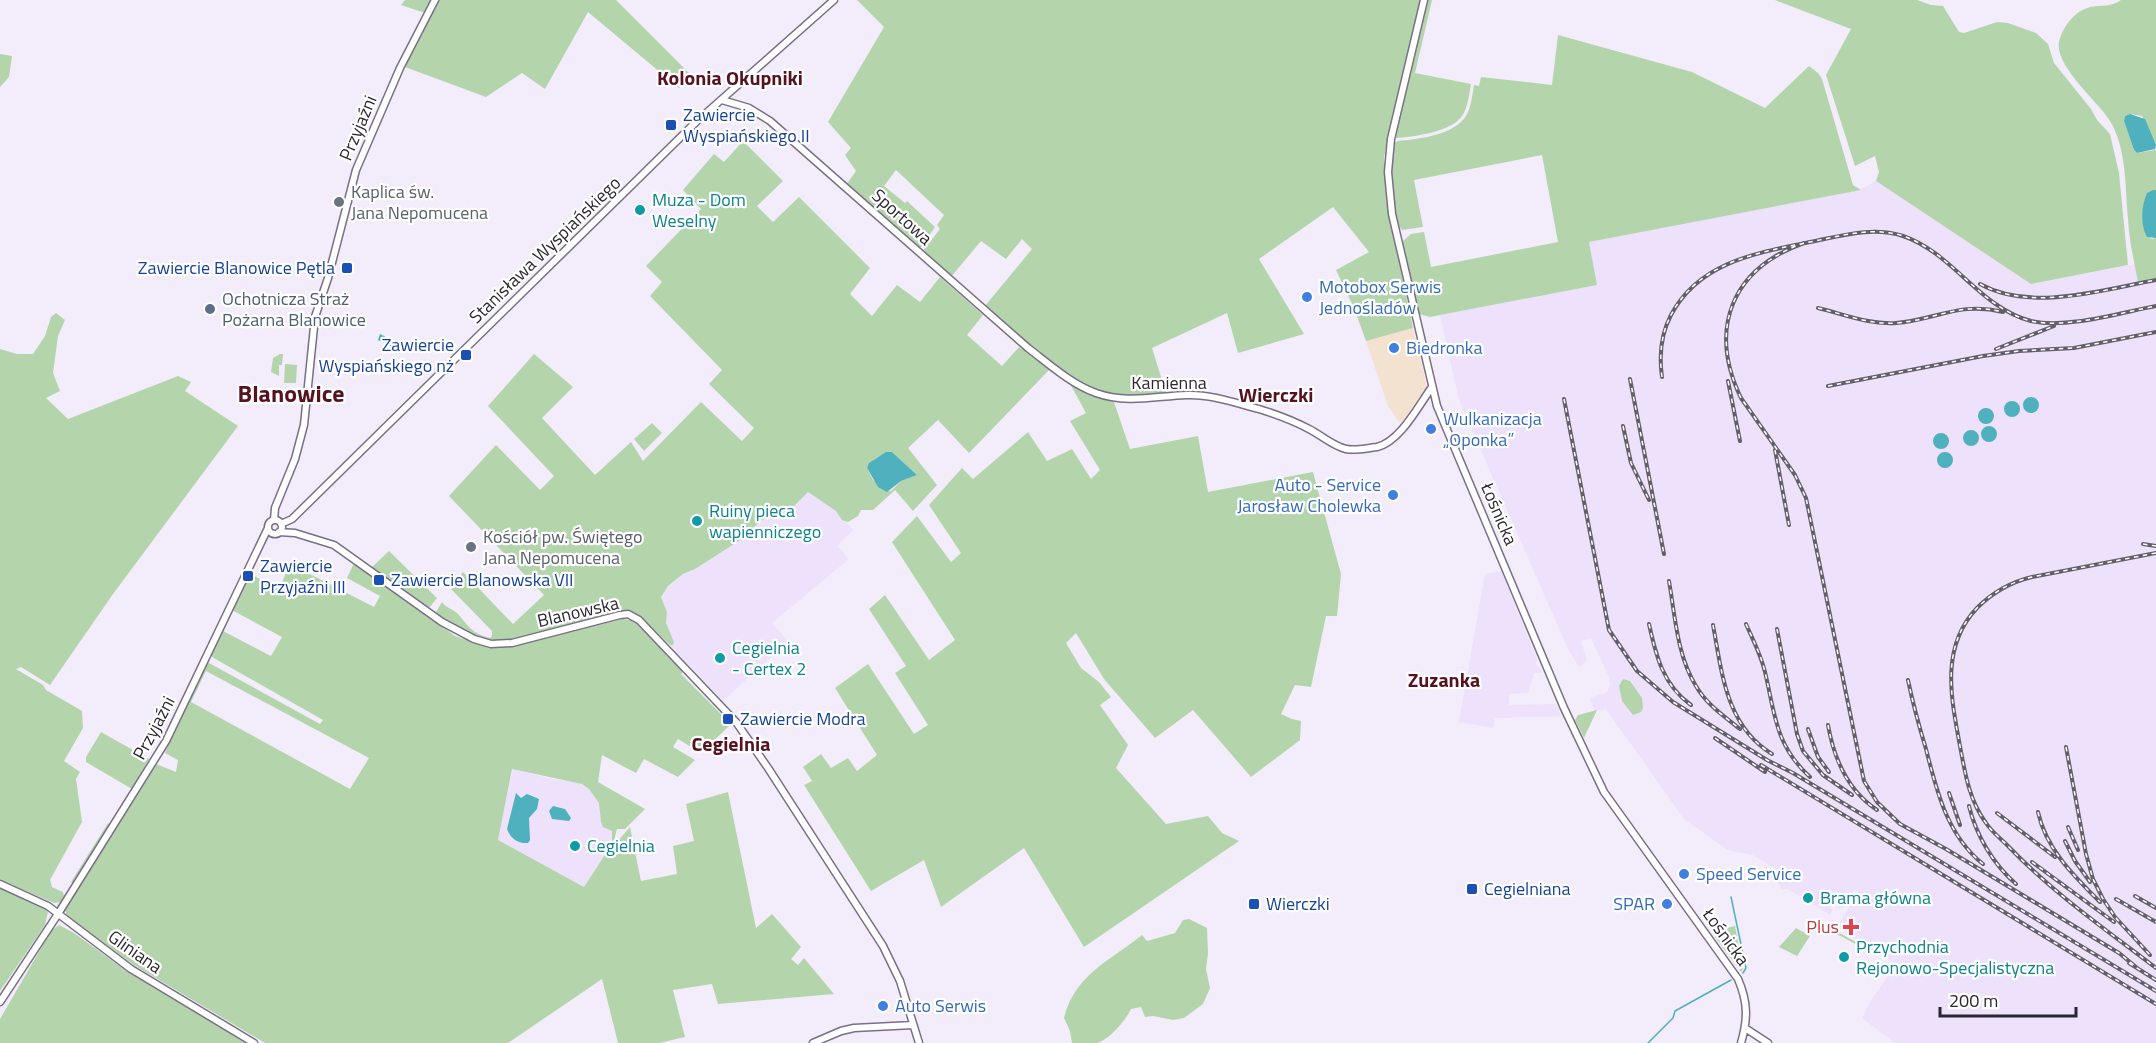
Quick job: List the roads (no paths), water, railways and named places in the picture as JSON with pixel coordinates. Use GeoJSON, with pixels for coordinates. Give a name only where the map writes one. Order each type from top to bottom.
{"type":"FeatureCollection","features":[{"type":"Feature","properties":{"kind":"street","name":"Przyjaźni"},"geometry":{"type":"LineString","coordinates":[[0,1002],[58,914],[169,735],[226,612],[270,522],[274,520],[275,509],[295,459],[304,425],[313,330],[356,170],[400,68],[435,0]]}},
{"type":"Feature","properties":{"kind":"street","name":"Stanisława Wyspiańskiego"},"geometry":{"type":"LineString","coordinates":[[284,524],[691,127],[834,0]]}},
{"type":"Feature","properties":{"kind":"street","name":"Łośnicka"},"geometry":{"type":"LineString","coordinates":[[1424,0],[1391,139],[1388,172],[1392,214],[1432,387],[1444,424],[1549,673],[1604,792],[1738,979],[1747,1010],[1745,1028]]}},
{"type":"Feature","properties":{"kind":"street","name":"Sportowa"},"geometry":{"type":"LineString","coordinates":[[722,100],[749,108],[779,128],[1010,333],[1054,369]]}},
{"type":"Feature","properties":{"kind":"street","name":"Kamienna"},"geometry":{"type":"LineString","coordinates":[[1054,369],[1089,390],[1113,398],[1130,399],[1188,394],[1215,398],[1261,410],[1307,428],[1344,449],[1377,447],[1390,441],[1432,387]]}},
{"type":"Feature","properties":{"kind":"street"},"geometry":{"type":"LineString","coordinates":[[274,520],[284,524],[295,533]]}},
{"type":"Feature","properties":{"kind":"street"},"geometry":{"type":"LineString","coordinates":[[268,528],[271,532],[278,533],[284,524]]}},
{"type":"Feature","properties":{"kind":"street","name":"Przyjaźni"},"geometry":{"type":"LineString","coordinates":[[259,547],[278,533]]}},
{"type":"Feature","properties":{"kind":"street","name":"Blanowska"},"geometry":{"type":"LineString","coordinates":[[278,533],[295,533],[329,542],[442,622],[482,642],[498,645],[512,643],[620,615],[628,614],[639,620],[723,706],[755,747],[884,946],[900,981],[919,1043]]}},
{"type":"Feature","properties":{"kind":"street","name":"Gliniana"},"geometry":{"type":"LineString","coordinates":[[0,884],[37,900],[131,969],[254,1043]]}},
{"type":"Feature","properties":{"kind":"street"},"geometry":{"type":"LineString","coordinates":[[813,1043],[854,1028],[913,1025]]}},
{"type":"Feature","properties":{"kind":"street"},"geometry":{"type":"LineString","coordinates":[[1741,1043],[1745,1028],[1768,1043]]}},
{"type":"Feature","properties":{"kind":"water"},"geometry":{"type":"Polygon","coordinates":[[[2130,114],[2145,119],[2156,145],[2155,149],[2137,153],[2134,150],[2124,121],[2125,116],[2130,114]]]}},
{"type":"Feature","properties":{"kind":"water"},"geometry":{"type":"Polygon","coordinates":[[[2156,190],[2156,238],[2147,237],[2142,221],[2145,198],[2147,193],[2156,190]]]}},
{"type":"Feature","properties":{"kind":"water"},"geometry":{"type":"Polygon","coordinates":[[[380,334],[394,341],[392,347],[378,340],[380,334]]]}},
{"type":"Feature","properties":{"kind":"water"},"geometry":{"type":"Polygon","coordinates":[[[2031,397],[2039,405],[2031,413],[2023,405],[2031,397]]]}},
{"type":"Feature","properties":{"kind":"water"},"geometry":{"type":"Polygon","coordinates":[[[2012,401],[2020,409],[2012,417],[2004,409],[2012,401]]]}},
{"type":"Feature","properties":{"kind":"water"},"geometry":{"type":"Polygon","coordinates":[[[1986,408],[1994,416],[1986,424],[1978,416],[1986,408]]]}},
{"type":"Feature","properties":{"kind":"water"},"geometry":{"type":"Polygon","coordinates":[[[1989,426],[1997,434],[1989,442],[1981,434],[1989,426]]]}},
{"type":"Feature","properties":{"kind":"water"},"geometry":{"type":"Polygon","coordinates":[[[1971,430],[1979,438],[1971,446],[1963,438],[1971,430]]]}},
{"type":"Feature","properties":{"kind":"water"},"geometry":{"type":"Polygon","coordinates":[[[1941,433],[1949,441],[1941,449],[1933,441],[1941,433]]]}},
{"type":"Feature","properties":{"kind":"water"},"geometry":{"type":"Polygon","coordinates":[[[886,452],[892,452],[917,475],[901,481],[887,492],[878,487],[867,468],[869,463],[886,452]]]}},
{"type":"Feature","properties":{"kind":"water"},"geometry":{"type":"Polygon","coordinates":[[[1945,452],[1953,460],[1945,468],[1937,460],[1945,452]]]}},
{"type":"Feature","properties":{"kind":"water"},"geometry":{"type":"Polygon","coordinates":[[[516,793],[521,798],[527,794],[539,799],[537,809],[529,818],[530,840],[528,843],[515,840],[507,829],[516,793]]]}},
{"type":"Feature","properties":{"kind":"water"},"geometry":{"type":"Polygon","coordinates":[[[553,806],[565,809],[571,818],[569,821],[552,819],[549,811],[553,806]]]}},
{"type":"Feature","properties":{"kind":"waterway"},"geometry":{"type":"LineString","coordinates":[[1731,897],[1746,968],[1743,973]]}},
{"type":"Feature","properties":{"kind":"waterway"},"geometry":{"type":"LineString","coordinates":[[1648,1043],[1673,1018],[1675,1011],[1731,980]]}},
{"type":"Feature","properties":{"kind":"railway"},"geometry":{"type":"LineString","coordinates":[[1662,377],[1662,345],[1665,330],[1671,315],[1683,297],[1697,283],[1713,272],[1750,256],[1856,233],[1891,233],[1921,244],[1997,305],[2031,321],[2077,322],[2156,306]]}},
{"type":"Feature","properties":{"kind":"railway"},"geometry":{"type":"LineString","coordinates":[[1804,243],[1779,254],[1759,268],[1743,285],[1733,304],[1727,325],[1727,348],[1731,373],[1741,398],[1795,475],[1806,498],[1864,781],[1877,802],[1900,824],[1946,849],[2119,953],[2136,967]]}},
{"type":"Feature","properties":{"kind":"railway"},"geometry":{"type":"LineString","coordinates":[[1980,284],[2021,297],[2044,298],[2090,293],[2156,280]]}},
{"type":"Feature","properties":{"kind":"railway"},"geometry":{"type":"LineString","coordinates":[[1818,308],[1866,321],[1886,323],[1910,321],[1961,310],[1988,309],[2003,312]]}},
{"type":"Feature","properties":{"kind":"railway"},"geometry":{"type":"LineString","coordinates":[[1996,349],[2054,326]]}},
{"type":"Feature","properties":{"kind":"railway"},"geometry":{"type":"LineString","coordinates":[[1828,386],[1983,356],[2019,351],[2074,348],[2156,332]]}},
{"type":"Feature","properties":{"kind":"railway"},"geometry":{"type":"LineString","coordinates":[[1630,379],[1664,554]]}},
{"type":"Feature","properties":{"kind":"railway"},"geometry":{"type":"LineString","coordinates":[[1728,381],[1740,441]]}},
{"type":"Feature","properties":{"kind":"railway"},"geometry":{"type":"LineString","coordinates":[[1564,399],[1609,630],[1637,671],[1673,702],[1767,760],[1793,773],[2156,991]]}},
{"type":"Feature","properties":{"kind":"railway"},"geometry":{"type":"LineString","coordinates":[[1623,426],[1631,463],[1649,500]]}},
{"type":"Feature","properties":{"kind":"railway"},"geometry":{"type":"LineString","coordinates":[[1775,450],[1789,525]]}},
{"type":"Feature","properties":{"kind":"railway"},"geometry":{"type":"LineString","coordinates":[[2143,544],[2156,546]]}},
{"type":"Feature","properties":{"kind":"railway"},"geometry":{"type":"LineString","coordinates":[[2156,553],[2032,577],[2003,588],[1983,602],[1965,623],[1957,639],[1951,674],[1954,710],[1966,776],[1975,805],[1986,823],[2025,863],[2061,895],[2156,968]]}},
{"type":"Feature","properties":{"kind":"railway"},"geometry":{"type":"LineString","coordinates":[[1669,581],[1681,649],[1690,674],[1705,698],[1740,729]]}},
{"type":"Feature","properties":{"kind":"railway"},"geometry":{"type":"LineString","coordinates":[[1649,624],[1658,658],[1667,679],[1681,697],[1691,705]]}},
{"type":"Feature","properties":{"kind":"railway"},"geometry":{"type":"LineString","coordinates":[[1746,624],[1763,666],[1774,715],[1783,741],[1798,765],[1810,777]]}},
{"type":"Feature","properties":{"kind":"railway"},"geometry":{"type":"LineString","coordinates":[[1713,625],[1723,680],[1735,714],[1757,742],[1772,754]]}},
{"type":"Feature","properties":{"kind":"railway"},"geometry":{"type":"LineString","coordinates":[[1777,629],[1797,734],[1803,751],[1823,775],[1852,795]]}},
{"type":"Feature","properties":{"kind":"railway"},"geometry":{"type":"LineString","coordinates":[[1908,680],[1934,781],[1945,812],[1960,840],[1983,864]]}},
{"type":"Feature","properties":{"kind":"railway"},"geometry":{"type":"LineString","coordinates":[[1828,725],[1834,750],[1844,773],[1858,793],[1877,810]]}},
{"type":"Feature","properties":{"kind":"railway"},"geometry":{"type":"LineString","coordinates":[[1808,729],[1818,757],[1829,772]]}},
{"type":"Feature","properties":{"kind":"railway"},"geometry":{"type":"LineString","coordinates":[[1715,738],[1765,772]]}},
{"type":"Feature","properties":{"kind":"railway"},"geometry":{"type":"LineString","coordinates":[[2066,747],[2086,854],[2093,879],[2115,917],[2150,955]]}},
{"type":"Feature","properties":{"kind":"railway"},"geometry":{"type":"LineString","coordinates":[[1761,765],[2156,1004]]}},
{"type":"Feature","properties":{"kind":"railway"},"geometry":{"type":"LineString","coordinates":[[1949,793],[1960,825]]}},
{"type":"Feature","properties":{"kind":"railway"},"geometry":{"type":"LineString","coordinates":[[1969,806],[1976,828],[1987,848],[2016,884]]}},
{"type":"Feature","properties":{"kind":"railway"},"geometry":{"type":"LineString","coordinates":[[2038,812],[2054,850],[2071,872],[2100,902]]}},
{"type":"Feature","properties":{"kind":"railway"},"geometry":{"type":"LineString","coordinates":[[1997,813],[2055,857]]}},
{"type":"Feature","properties":{"kind":"railway"},"geometry":{"type":"LineString","coordinates":[[2068,827],[2078,850]]}},
{"type":"Feature","properties":{"kind":"railway"},"geometry":{"type":"LineString","coordinates":[[2065,841],[2075,861],[2090,882]]}},
{"type":"Feature","properties":{"kind":"railway"},"geometry":{"type":"LineString","coordinates":[[2032,862],[2114,922]]}},
{"type":"Feature","properties":{"kind":"railway"},"geometry":{"type":"LineString","coordinates":[[2135,896],[2156,908]]}},
{"type":"Feature","properties":{"kind":"railway"},"geometry":{"type":"LineString","coordinates":[[2116,899],[2156,922]]}},
{"type":"Feature","properties":{"kind":"railway"},"geometry":{"type":"LineString","coordinates":[[2129,963],[2156,980]]}},
{"type":"Feature","properties":{"kind":"place","name":"Zawiercie Wyspiańskiego II"},"geometry":{"type":"Point","coordinates":[671,125]}},
{"type":"Feature","properties":{"kind":"place","name":"Kaplica św. Jana Nepomucena"},"geometry":{"type":"Point","coordinates":[339,202]}},
{"type":"Feature","properties":{"kind":"place","name":"Muza - Dom Weselny"},"geometry":{"type":"Point","coordinates":[640,210]}},
{"type":"Feature","properties":{"kind":"place","name":"Zawiercie Blanowice Pętla"},"geometry":{"type":"Point","coordinates":[347,268]}},
{"type":"Feature","properties":{"kind":"place","name":"Motobox Serwis Jednośladów"},"geometry":{"type":"Point","coordinates":[1307,297]}},
{"type":"Feature","properties":{"kind":"place","name":"Ochotnicza Straż Pożarna Blanowice"},"geometry":{"type":"Point","coordinates":[210,309]}},
{"type":"Feature","properties":{"kind":"place","name":"Biedronka"},"geometry":{"type":"Point","coordinates":[1394,348]}},
{"type":"Feature","properties":{"kind":"place","name":"Zawiercie Wyspiańskiego nż"},"geometry":{"type":"Point","coordinates":[466,355]}},
{"type":"Feature","properties":{"kind":"place","name":"Wulkanizacja „Oponka”"},"geometry":{"type":"Point","coordinates":[1431,429]}},
{"type":"Feature","properties":{"kind":"place","name":"Auto - Service Jarosław Cholewka"},"geometry":{"type":"Point","coordinates":[1393,495]}},
{"type":"Feature","properties":{"kind":"place","name":"Ruiny pieca wapienniczego"},"geometry":{"type":"Point","coordinates":[697,521]}},
{"type":"Feature","properties":{"kind":"place","name":"Kościół pw. Świętego Jana Nepomucena"},"geometry":{"type":"Point","coordinates":[471,547]}},
{"type":"Feature","properties":{"kind":"place","name":"Zawiercie Przyjaźni III"},"geometry":{"type":"Point","coordinates":[248,576]}},
{"type":"Feature","properties":{"kind":"place","name":"Zawiercie Blanowska VII"},"geometry":{"type":"Point","coordinates":[379,580]}},
{"type":"Feature","properties":{"kind":"place","name":"Cegielnia - Certex 2"},"geometry":{"type":"Point","coordinates":[720,658]}},
{"type":"Feature","properties":{"kind":"place","name":"Zawiercie Modra"},"geometry":{"type":"Point","coordinates":[728,719]}},
{"type":"Feature","properties":{"kind":"place","name":"Cegielnia"},"geometry":{"type":"Point","coordinates":[575,846]}},
{"type":"Feature","properties":{"kind":"place","name":"Speed Service"},"geometry":{"type":"Point","coordinates":[1684,874]}},
{"type":"Feature","properties":{"kind":"place","name":"Cegielniana"},"geometry":{"type":"Point","coordinates":[1472,889]}},
{"type":"Feature","properties":{"kind":"place","name":"Brama główna"},"geometry":{"type":"Point","coordinates":[1808,898]}},
{"type":"Feature","properties":{"kind":"place","name":"Wierczki"},"geometry":{"type":"Point","coordinates":[1254,904]}},
{"type":"Feature","properties":{"kind":"place","name":"SPAR"},"geometry":{"type":"Point","coordinates":[1667,904]}},
{"type":"Feature","properties":{"kind":"place","name":"Plus"},"geometry":{"type":"Point","coordinates":[1851,927]}},
{"type":"Feature","properties":{"kind":"place","name":"Przychodnia Rejonowo-Specjalistyczna"},"geometry":{"type":"Point","coordinates":[1844,957]}},
{"type":"Feature","properties":{"kind":"place","name":"Auto Serwis"},"geometry":{"type":"Point","coordinates":[883,1006]}},
{"type":"Feature","properties":{"kind":"district","name":"Kolonia Okupniki"},"geometry":{"type":"Point","coordinates":[730,78]}},
{"type":"Feature","properties":{"kind":"district","name":"Blanowice"},"geometry":{"type":"Point","coordinates":[291,394]}},
{"type":"Feature","properties":{"kind":"district","name":"Wierczki"},"geometry":{"type":"Point","coordinates":[1276,395]}},
{"type":"Feature","properties":{"kind":"district","name":"Zuzanka"},"geometry":{"type":"Point","coordinates":[1444,680]}},
{"type":"Feature","properties":{"kind":"district","name":"Cegielnia"},"geometry":{"type":"Point","coordinates":[731,744]}}]}
